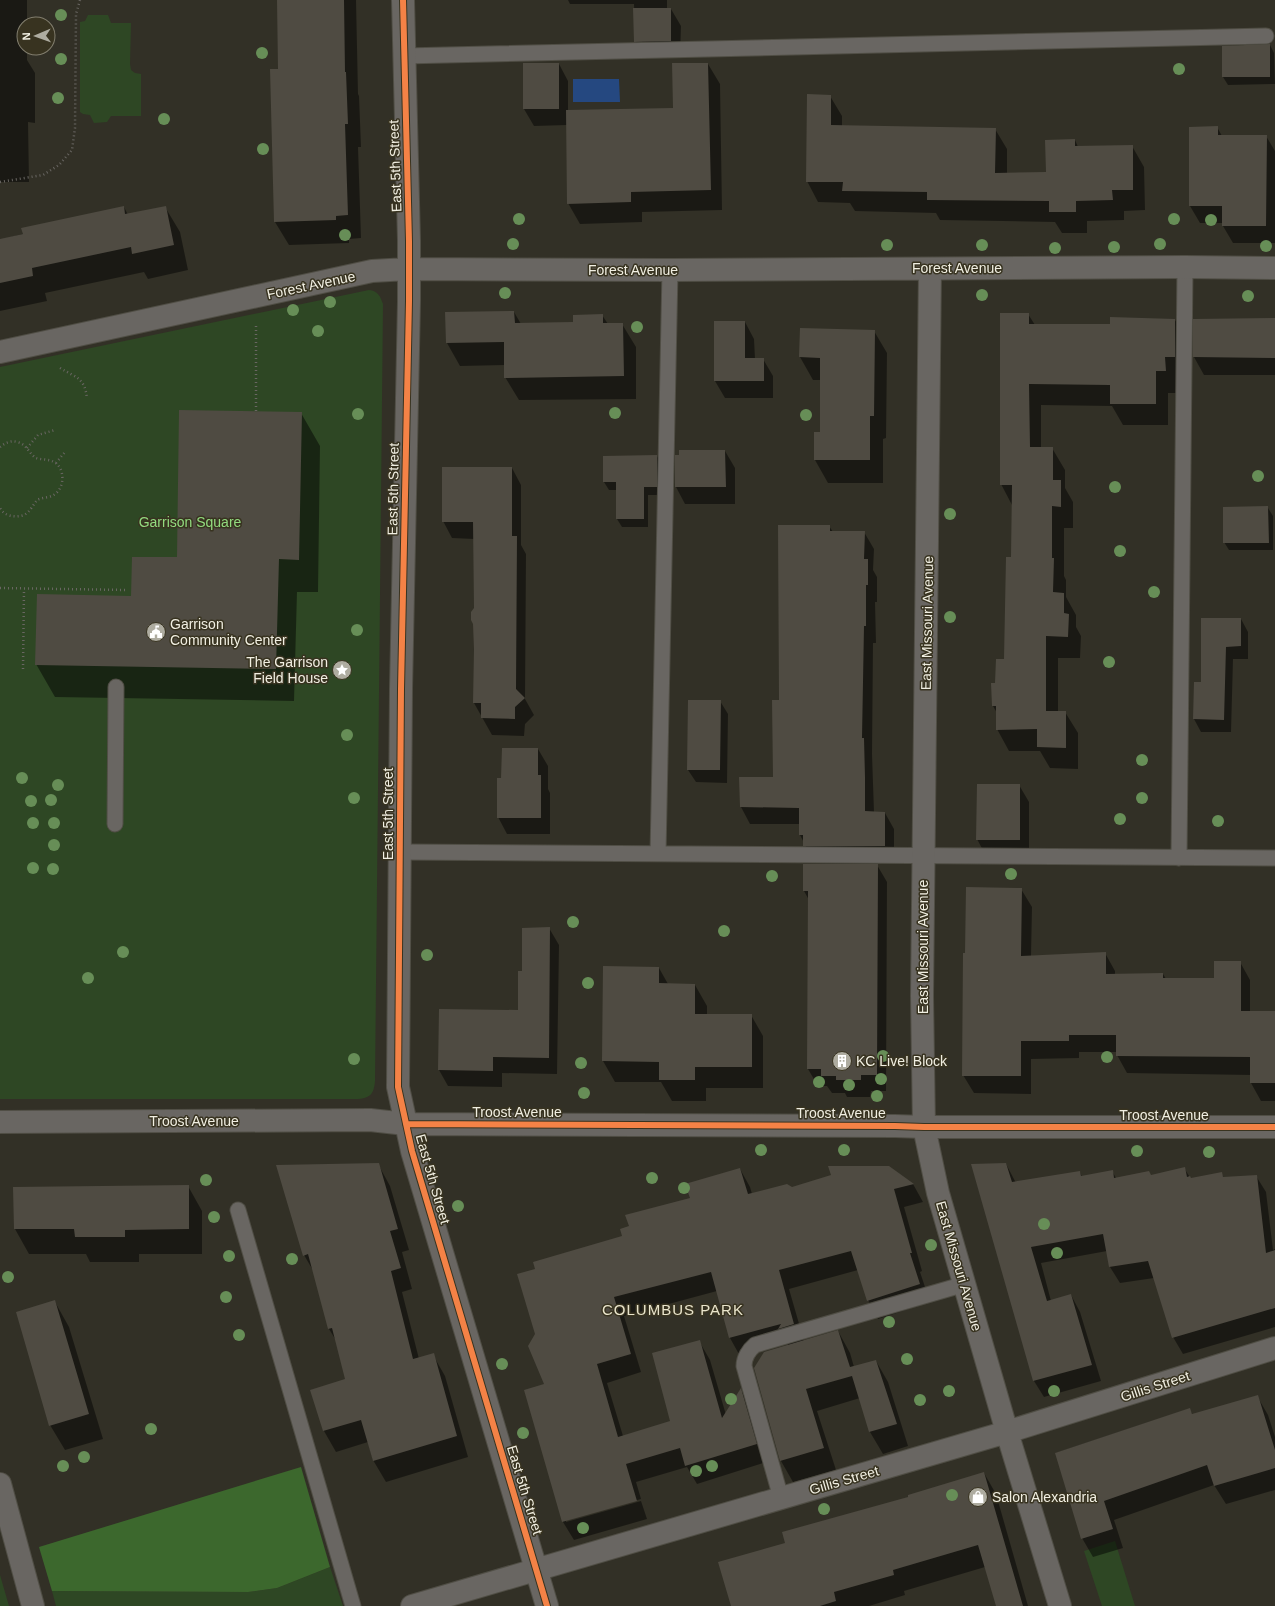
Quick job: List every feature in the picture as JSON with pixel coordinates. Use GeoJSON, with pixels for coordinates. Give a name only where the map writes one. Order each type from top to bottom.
{"type":"FeatureCollection","features":[{"type":"Feature","properties":{"kind":"street","name":"East 5th Street"},"geometry":{"type":"LineString","coordinates":[[402,0],[409,241],[401,681],[398,1087],[417,1171],[547,1606]]}},
{"type":"Feature","properties":{"kind":"street","name":"Forest Avenue"},"geometry":{"type":"LineString","coordinates":[[0,352],[372,271],[408,269],[670,270],[1185,267],[1275,268]]}},
{"type":"Feature","properties":{"kind":"street","name":"East Missouri Avenue"},"geometry":{"type":"LineString","coordinates":[[930,269],[922,996],[924,1127],[938,1193],[1007,1432],[1060,1606]]}},
{"type":"Feature","properties":{"kind":"street","name":"Troost Avenue"},"geometry":{"type":"LineString","coordinates":[[0,1122],[370,1120],[406,1124],[924,1127],[1275,1127]]}},
{"type":"Feature","properties":{"kind":"street","name":"Gillis Street"},"geometry":{"type":"LineString","coordinates":[[412,1606],[1007,1432],[1275,1348]]}},
{"type":"Feature","properties":{"kind":"street"},"geometry":{"type":"LineString","coordinates":[[0,1484],[33,1606]]}},
{"type":"Feature","properties":{"kind":"lane"},"geometry":{"type":"LineString","coordinates":[[404,56],[1266,36]]}},
{"type":"Feature","properties":{"kind":"lane"},"geometry":{"type":"LineString","coordinates":[[1179,858],[1185,267]]}},
{"type":"Feature","properties":{"kind":"lane"},"geometry":{"type":"LineString","coordinates":[[658,854],[670,270]]}},
{"type":"Feature","properties":{"kind":"lane"},"geometry":{"type":"LineString","coordinates":[[115,824],[116,687]]}},
{"type":"Feature","properties":{"kind":"lane"},"geometry":{"type":"LineString","coordinates":[[400,852],[1275,858]]}},
{"type":"Feature","properties":{"kind":"lane"},"geometry":{"type":"LineString","coordinates":[[238,1210],[353,1606]]}},
{"type":"Feature","properties":{"kind":"lane"},"geometry":{"type":"LineString","coordinates":[[781,1498],[744,1366],[744,1361],[751,1348],[755,1344],[965,1284]]}},
{"type":"Feature","properties":{"kind":"path"},"geometry":{"type":"LineString","coordinates":[[0,182],[43,175],[59,165],[72,150],[75,128],[76,14],[80,0]]}},
{"type":"Feature","properties":{"kind":"path"},"geometry":{"type":"LineString","coordinates":[[256,326],[256,411]]}},
{"type":"Feature","properties":{"kind":"path"},"geometry":{"type":"LineString","coordinates":[[60,368],[82,381],[86,388],[87,399]]}},
{"type":"Feature","properties":{"kind":"path"},"geometry":{"type":"LineString","coordinates":[[27,448],[38,435],[55,430]]}},
{"type":"Feature","properties":{"kind":"path"},"geometry":{"type":"LineString","coordinates":[[0,447],[12,441],[18,442],[27,448],[35,457],[56,463],[61,469],[62,481],[59,490],[53,496],[37,500],[24,515],[12,516],[6,514],[0,508]]}},
{"type":"Feature","properties":{"kind":"path"},"geometry":{"type":"LineString","coordinates":[[56,463],[65,452]]}},
{"type":"Feature","properties":{"kind":"path"},"geometry":{"type":"LineString","coordinates":[[0,588],[127,590]]}},
{"type":"Feature","properties":{"kind":"path"},"geometry":{"type":"LineString","coordinates":[[23,669],[24,589]]}},
{"type":"Feature","properties":{"kind":"green space"},"geometry":{"type":"Polygon","coordinates":[[[88,15],[108,15],[111,23],[131,23],[130,64],[131,70],[135,73],[141,74],[141,116],[111,116],[107,122],[94,123],[90,115],[80,112],[80,22],[85,21],[88,15]]]}},
{"type":"Feature","properties":{"kind":"green space","name":"Garrison Square"},"geometry":{"type":"Polygon","coordinates":[[[369,290],[375,291],[378,294],[383,304],[375,1081],[373,1092],[369,1096],[358,1099],[0,1099],[0,367],[369,290]]]}},
{"type":"Feature","properties":{"kind":"green space"},"geometry":{"type":"Polygon","coordinates":[[[301,1467],[330,1567],[277,1588],[248,1592],[52,1591],[39,1547],[301,1467]]]}},
{"type":"Feature","properties":{"kind":"green space"},"geometry":{"type":"Polygon","coordinates":[[[1115,1541],[1135,1606],[1102,1606],[1084,1551],[1115,1541]]]}},
{"type":"Feature","properties":{"kind":"green space"},"geometry":{"type":"Polygon","coordinates":[[[330,1567],[343,1606],[56,1606],[52,1591],[248,1592],[277,1588],[330,1567]]]}},
{"type":"Feature","properties":{"kind":"green space"},"geometry":{"type":"Polygon","coordinates":[[[0,1575],[9,1606],[0,1606],[0,1575]]]}},
{"type":"Feature","properties":{"kind":"water"},"geometry":{"type":"Polygon","coordinates":[[[573,79],[619,79],[620,102],[573,102],[573,79]]]}},
{"type":"Feature","properties":{"kind":"building"},"geometry":{"type":"Polygon","coordinates":[[[277,0],[344,0],[345,72],[348,124],[345,124],[348,215],[336,216],[336,220],[274,222],[270,69],[278,69],[277,0]]]}},
{"type":"Feature","properties":{"kind":"building"},"geometry":{"type":"Polygon","coordinates":[[[633,8],[671,8],[671,41],[634,42],[633,8]]]}},
{"type":"Feature","properties":{"kind":"building"},"geometry":{"type":"Polygon","coordinates":[[[1270,44],[1270,77],[1222,77],[1222,46],[1270,44]]]}},
{"type":"Feature","properties":{"kind":"building"},"geometry":{"type":"Polygon","coordinates":[[[523,63],[559,63],[559,109],[523,109],[523,63]]]}},
{"type":"Feature","properties":{"kind":"building"},"geometry":{"type":"Polygon","coordinates":[[[672,63],[708,63],[711,190],[631,192],[631,202],[567,204],[566,110],[673,108],[672,63]]]}},
{"type":"Feature","properties":{"kind":"building"},"geometry":{"type":"Polygon","coordinates":[[[807,94],[831,95],[831,125],[996,128],[995,173],[1046,172],[1045,140],[1075,139],[1075,146],[1133,145],[1133,190],[1112,190],[1113,200],[1076,201],[1076,212],[1049,212],[1049,201],[927,200],[927,192],[842,191],[843,182],[806,182],[807,94]]]}},
{"type":"Feature","properties":{"kind":"building"},"geometry":{"type":"Polygon","coordinates":[[[1218,126],[1218,135],[1267,135],[1266,226],[1222,226],[1222,206],[1189,206],[1189,127],[1218,126]]]}},
{"type":"Feature","properties":{"kind":"building"},"geometry":{"type":"Polygon","coordinates":[[[124,206],[125,214],[166,206],[174,245],[132,254],[131,247],[32,268],[33,276],[0,283],[0,239],[23,234],[21,228],[124,206]]]}},
{"type":"Feature","properties":{"kind":"building"},"geometry":{"type":"Polygon","coordinates":[[[514,311],[515,323],[573,322],[573,315],[603,314],[603,323],[623,323],[624,376],[504,378],[504,342],[446,343],[445,312],[514,311]]]}},
{"type":"Feature","properties":{"kind":"building"},"geometry":{"type":"Polygon","coordinates":[[[1000,313],[1029,313],[1029,324],[1110,324],[1110,317],[1175,319],[1175,357],[1165,357],[1166,371],[1156,371],[1156,404],[1110,404],[1110,385],[1029,384],[1030,447],[1053,447],[1053,480],[1061,480],[1061,507],[1052,506],[1052,558],[1054,558],[1053,592],[1064,593],[1064,613],[1069,614],[1068,637],[1046,636],[1046,711],[1066,711],[1066,748],[1037,747],[1037,729],[996,730],[996,706],[992,706],[991,683],[995,683],[996,659],[1004,659],[1006,557],[1011,557],[1012,485],[1000,485],[1000,313]]]}},
{"type":"Feature","properties":{"kind":"building"},"geometry":{"type":"Polygon","coordinates":[[[1275,318],[1275,358],[1193,357],[1193,319],[1275,318]]]}},
{"type":"Feature","properties":{"kind":"building"},"geometry":{"type":"Polygon","coordinates":[[[714,321],[745,321],[745,358],[764,358],[764,381],[714,381],[714,321]]]}},
{"type":"Feature","properties":{"kind":"building"},"geometry":{"type":"Polygon","coordinates":[[[800,328],[875,330],[874,416],[870,416],[870,460],[814,460],[814,432],[820,432],[820,358],[799,357],[800,328]]]}},
{"type":"Feature","properties":{"kind":"building"},"geometry":{"type":"Polygon","coordinates":[[[179,410],[302,412],[299,560],[279,559],[276,669],[35,665],[37,594],[131,596],[132,557],[177,557],[179,410]]]}},
{"type":"Feature","properties":{"kind":"building"},"geometry":{"type":"Polygon","coordinates":[[[679,450],[725,450],[726,487],[675,487],[675,455],[679,455],[679,450]]]}},
{"type":"Feature","properties":{"kind":"building"},"geometry":{"type":"Polygon","coordinates":[[[657,455],[657,487],[644,487],[644,519],[616,519],[616,482],[603,482],[603,456],[657,455]]]}},
{"type":"Feature","properties":{"kind":"building"},"geometry":{"type":"Polygon","coordinates":[[[442,467],[512,467],[512,536],[517,536],[516,689],[525,698],[515,707],[515,719],[481,718],[481,703],[473,703],[474,649],[471,612],[474,608],[473,522],[442,522],[442,467]]]}},
{"type":"Feature","properties":{"kind":"building"},"geometry":{"type":"Polygon","coordinates":[[[1268,506],[1269,543],[1223,543],[1223,507],[1268,506]]]}},
{"type":"Feature","properties":{"kind":"building"},"geometry":{"type":"Polygon","coordinates":[[[778,525],[830,525],[830,531],[865,531],[864,559],[868,559],[868,585],[866,585],[866,626],[864,626],[862,738],[864,738],[865,811],[885,812],[885,846],[803,846],[803,835],[799,835],[799,808],[740,807],[739,777],[773,777],[772,700],[779,700],[778,525]]]}},
{"type":"Feature","properties":{"kind":"building"},"geometry":{"type":"Polygon","coordinates":[[[1201,618],[1241,618],[1241,646],[1226,647],[1224,720],[1193,719],[1194,682],[1201,682],[1201,618]]]}},
{"type":"Feature","properties":{"kind":"building"},"geometry":{"type":"Polygon","coordinates":[[[688,700],[721,700],[720,770],[687,770],[688,700]]]}},
{"type":"Feature","properties":{"kind":"building"},"geometry":{"type":"Polygon","coordinates":[[[502,748],[538,748],[538,775],[541,775],[541,818],[497,818],[497,778],[501,778],[502,748]]]}},
{"type":"Feature","properties":{"kind":"building"},"geometry":{"type":"Polygon","coordinates":[[[977,784],[1020,784],[1020,840],[976,840],[977,784]]]}},
{"type":"Feature","properties":{"kind":"building"},"geometry":{"type":"Polygon","coordinates":[[[803,864],[878,864],[877,1075],[861,1075],[861,1080],[836,1080],[836,1076],[821,1076],[821,1069],[807,1069],[808,891],[803,891],[803,864]]]}},
{"type":"Feature","properties":{"kind":"building"},"geometry":{"type":"Polygon","coordinates":[[[966,887],[1022,888],[1021,956],[1106,952],[1106,974],[1163,973],[1163,978],[1214,978],[1214,961],[1241,961],[1241,1011],[1275,1011],[1275,1083],[1250,1083],[1250,1057],[1116,1056],[1116,1035],[1069,1035],[1069,1041],[1021,1041],[1021,1076],[962,1076],[963,953],[965,953],[966,887]]]}},
{"type":"Feature","properties":{"kind":"building"},"geometry":{"type":"Polygon","coordinates":[[[550,927],[549,1058],[493,1057],[493,1071],[438,1070],[439,1009],[518,1010],[518,971],[522,971],[522,928],[550,927]]]}},
{"type":"Feature","properties":{"kind":"building"},"geometry":{"type":"Polygon","coordinates":[[[603,966],[659,967],[659,983],[695,984],[695,1014],[752,1014],[752,1067],[695,1067],[695,1080],[659,1080],[659,1062],[602,1061],[603,966]]]}},
{"type":"Feature","properties":{"kind":"building"},"geometry":{"type":"Polygon","coordinates":[[[379,1163],[398,1229],[390,1231],[401,1268],[391,1271],[413,1359],[434,1353],[457,1436],[373,1461],[361,1420],[323,1431],[310,1390],[345,1379],[332,1328],[328,1329],[308,1254],[303,1256],[276,1165],[379,1163]]]}},
{"type":"Feature","properties":{"kind":"building"},"geometry":{"type":"Polygon","coordinates":[[[1006,1163],[1012,1182],[1080,1171],[1081,1176],[1113,1170],[1114,1178],[1149,1171],[1151,1175],[1185,1167],[1187,1177],[1190,1176],[1191,1178],[1222,1172],[1223,1177],[1257,1175],[1266,1253],[1275,1250],[1275,1308],[1172,1338],[1148,1261],[1109,1267],[1103,1234],[1031,1247],[1047,1301],[1071,1294],[1092,1365],[1033,1381],[971,1164],[1006,1163]]]}},
{"type":"Feature","properties":{"kind":"building"},"geometry":{"type":"Polygon","coordinates":[[[828,1166],[889,1166],[914,1184],[894,1189],[912,1253],[910,1253],[920,1284],[867,1301],[851,1251],[779,1270],[794,1324],[778,1329],[781,1324],[729,1338],[711,1272],[614,1297],[631,1354],[597,1364],[618,1437],[670,1421],[652,1353],[700,1340],[722,1418],[741,1388],[757,1444],[685,1466],[680,1448],[626,1464],[637,1501],[562,1522],[524,1390],[544,1384],[528,1346],[535,1334],[517,1274],[535,1269],[533,1262],[622,1236],[620,1229],[629,1226],[625,1215],[690,1198],[685,1184],[740,1168],[748,1194],[787,1184],[792,1187],[831,1175],[828,1166]]]}},
{"type":"Feature","properties":{"kind":"building"},"geometry":{"type":"Polygon","coordinates":[[[189,1185],[189,1229],[125,1230],[125,1237],[75,1237],[74,1229],[14,1229],[13,1187],[189,1185]]]}},
{"type":"Feature","properties":{"kind":"building"},"geometry":{"type":"Polygon","coordinates":[[[55,1300],[89,1414],[49,1426],[16,1312],[55,1300]]]}},
{"type":"Feature","properties":{"kind":"building"},"geometry":{"type":"Polygon","coordinates":[[[838,1330],[850,1367],[876,1360],[897,1424],[869,1432],[852,1376],[806,1389],[824,1448],[780,1461],[754,1368],[764,1352],[838,1330]]]}},
{"type":"Feature","properties":{"kind":"building"},"geometry":{"type":"Polygon","coordinates":[[[1258,1395],[1275,1450],[1275,1468],[1214,1486],[1207,1465],[1104,1501],[1113,1529],[1081,1539],[1055,1453],[1190,1408],[1192,1414],[1258,1395]]]}},
{"type":"Feature","properties":{"kind":"building"},"geometry":{"type":"Polygon","coordinates":[[[984,1472],[1023,1606],[996,1606],[978,1545],[893,1570],[894,1575],[834,1592],[836,1601],[820,1606],[731,1606],[718,1562],[785,1543],[782,1532],[908,1497],[908,1495],[984,1472]]]}},
{"type":"Feature","properties":{"kind":"cycle path"},"geometry":{"type":"LineString","coordinates":[[403,0],[409,301],[401,689],[398,1087],[412,1151],[547,1606]]}},
{"type":"Feature","properties":{"kind":"cycle path"},"geometry":{"type":"LineString","coordinates":[[406,1124],[924,1127],[1275,1127]]}},
{"type":"Feature","properties":{"kind":"place","name":"Garrison Community Center"},"geometry":{"type":"Point","coordinates":[156,632]}},
{"type":"Feature","properties":{"kind":"place","name":"The Garrison Field House"},"geometry":{"type":"Point","coordinates":[342,670]}},
{"type":"Feature","properties":{"kind":"place","name":"KC Live! Block"},"geometry":{"type":"Point","coordinates":[842,1061]}},
{"type":"Feature","properties":{"kind":"place","name":"Salon Alexandria"},"geometry":{"type":"Point","coordinates":[978,1497]}},
{"type":"Feature","properties":{"kind":"district","name":"COLUMBUS PARK"},"geometry":{"type":"Point","coordinates":[673,1309]}}]}
